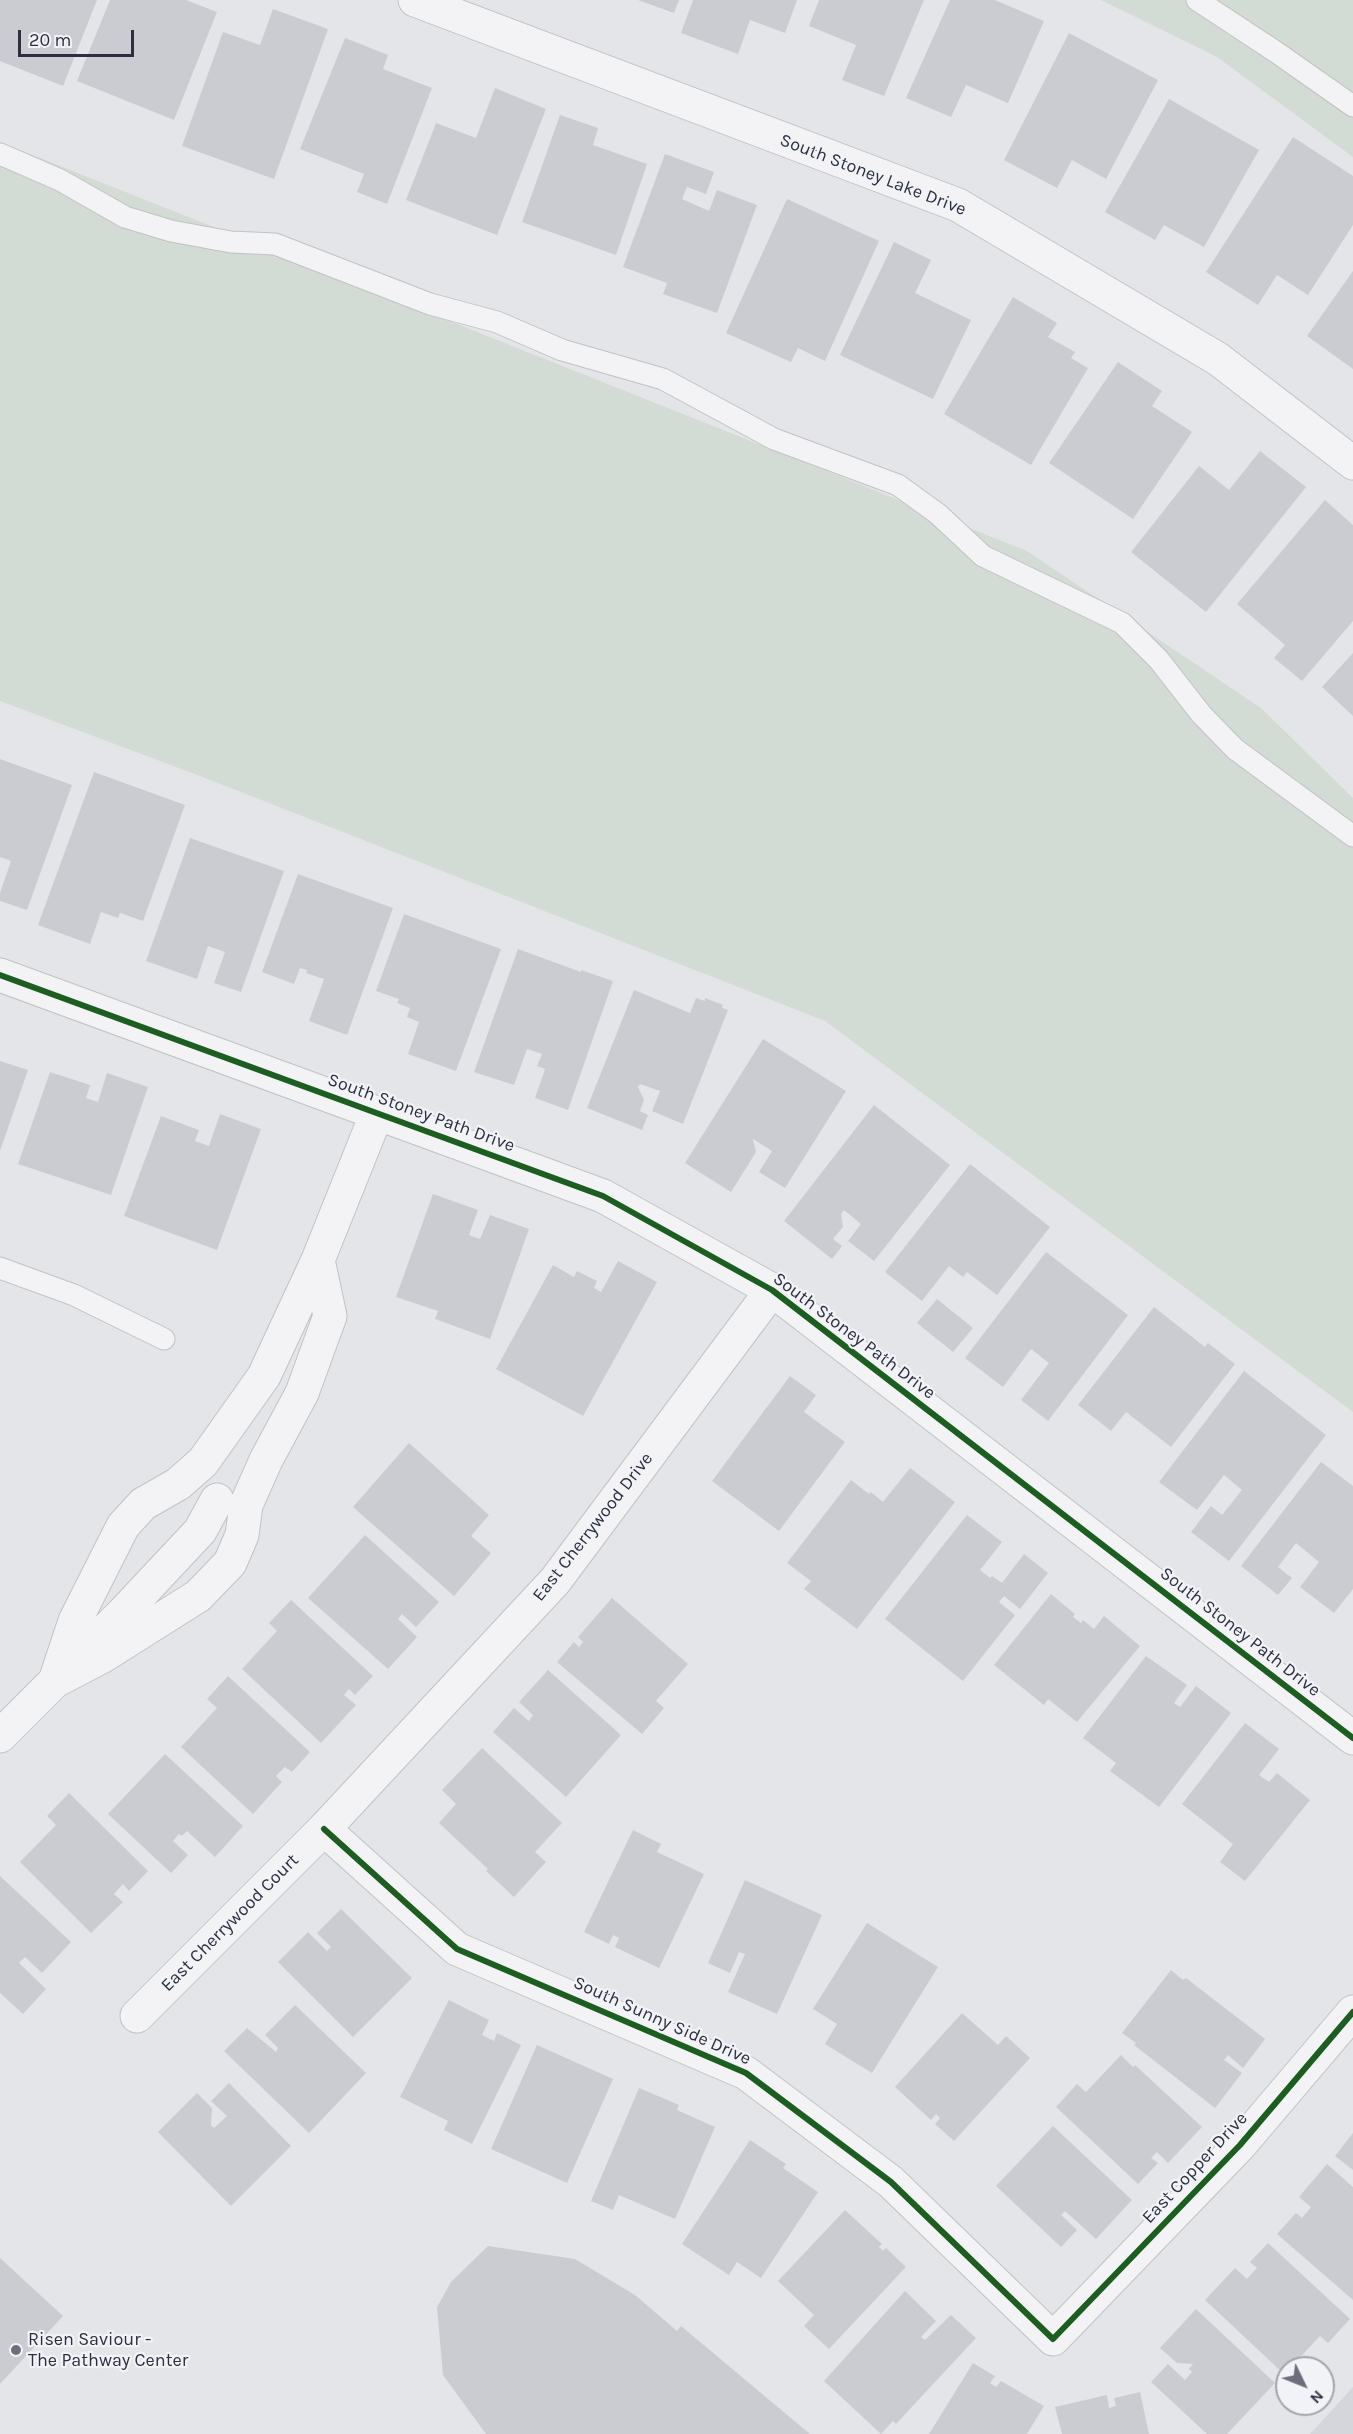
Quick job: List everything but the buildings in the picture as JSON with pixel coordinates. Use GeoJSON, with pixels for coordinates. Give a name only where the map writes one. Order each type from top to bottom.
{"type":"FeatureCollection","features":[{"type":"Feature","properties":{"kind":"street","name":"South Stoney Lake Drive"},"geometry":{"type":"LineString","coordinates":[[415,0],[958,205],[1218,359],[1353,463]]}},
{"type":"Feature","properties":{"kind":"street","name":"South Stoney Path Drive"},"geometry":{"type":"LineString","coordinates":[[0,975],[603,1196],[772,1290],[1353,1738]]}},
{"type":"Feature","properties":{"kind":"street"},"geometry":{"type":"LineString","coordinates":[[55,1681],[75,1620],[123,1526],[143,1504],[189,1474],[203,1462],[264,1376],[318,1260],[377,1113]]}},
{"type":"Feature","properties":{"kind":"street"},"geometry":{"type":"LineString","coordinates":[[0,1736],[231,1502],[266,1460],[302,1394],[330,1316],[318,1260]]}},
{"type":"Feature","properties":{"kind":"street","name":"East Cherrywood Drive"},"geometry":{"type":"LineString","coordinates":[[324,1829],[555,1581],[772,1290]]}},
{"type":"Feature","properties":{"kind":"street"},"geometry":{"type":"LineString","coordinates":[[55,1681],[103,1656],[198,1596],[230,1563],[242,1535],[231,1502],[189,1474]]}},
{"type":"Feature","properties":{"kind":"street","name":"East Cherrywood Court"},"geometry":{"type":"LineString","coordinates":[[137,2016],[324,1829]]}},
{"type":"Feature","properties":{"kind":"street","name":"South Sunny Side Drive"},"geometry":{"type":"LineString","coordinates":[[324,1829],[457,1949],[746,2073],[891,2182],[1053,2339]]}},
{"type":"Feature","properties":{"kind":"street","name":"East Copper Drive"},"geometry":{"type":"LineString","coordinates":[[1053,2339],[1240,2145],[1353,2012]]}},
{"type":"Feature","properties":{"kind":"lane"},"geometry":{"type":"LineString","coordinates":[[1197,0],[1353,106]]}},
{"type":"Feature","properties":{"kind":"lane"},"geometry":{"type":"LineString","coordinates":[[0,154],[60,180],[125,217],[171,231],[231,242],[275,244],[430,304],[497,322],[562,350],[663,380],[774,439],[898,485],[938,514],[983,556],[1122,623],[1159,660],[1201,714],[1235,749],[1353,836]]}},
{"type":"Feature","properties":{"kind":"lane"},"geometry":{"type":"LineString","coordinates":[[0,1268],[74,1296],[164,1339]]}},
{"type":"Feature","properties":{"kind":"shaded area"},"geometry":{"type":"Polygon","coordinates":[[[1101,0],[1353,0],[1353,157],[1217,57],[1101,0]]]}},
{"type":"Feature","properties":{"kind":"shaded area"},"geometry":{"type":"Polygon","coordinates":[[[0,142],[1027,551],[1261,708],[1353,798],[1353,1412],[825,1021],[200,776],[0,701],[0,142]]]}},
{"type":"Feature","properties":{"kind":"shaded area"},"geometry":{"type":"Polygon","coordinates":[[[1353,2387],[1353,2434],[1310,2434],[1326,2416],[1335,2416],[1335,2407],[1353,2387]]]}},
{"type":"Feature","properties":{"kind":"cycle path"},"geometry":{"type":"LineString","coordinates":[[0,975],[603,1196],[772,1290],[1353,1738]]}},
{"type":"Feature","properties":{"kind":"cycle path"},"geometry":{"type":"LineString","coordinates":[[324,1829],[457,1949],[746,2073],[891,2182],[1053,2339],[1240,2145],[1353,2012]]}},
{"type":"Feature","properties":{"kind":"place","name":"Risen Saviour - The Pathway Center"},"geometry":{"type":"Point","coordinates":[16,2350]}}]}
